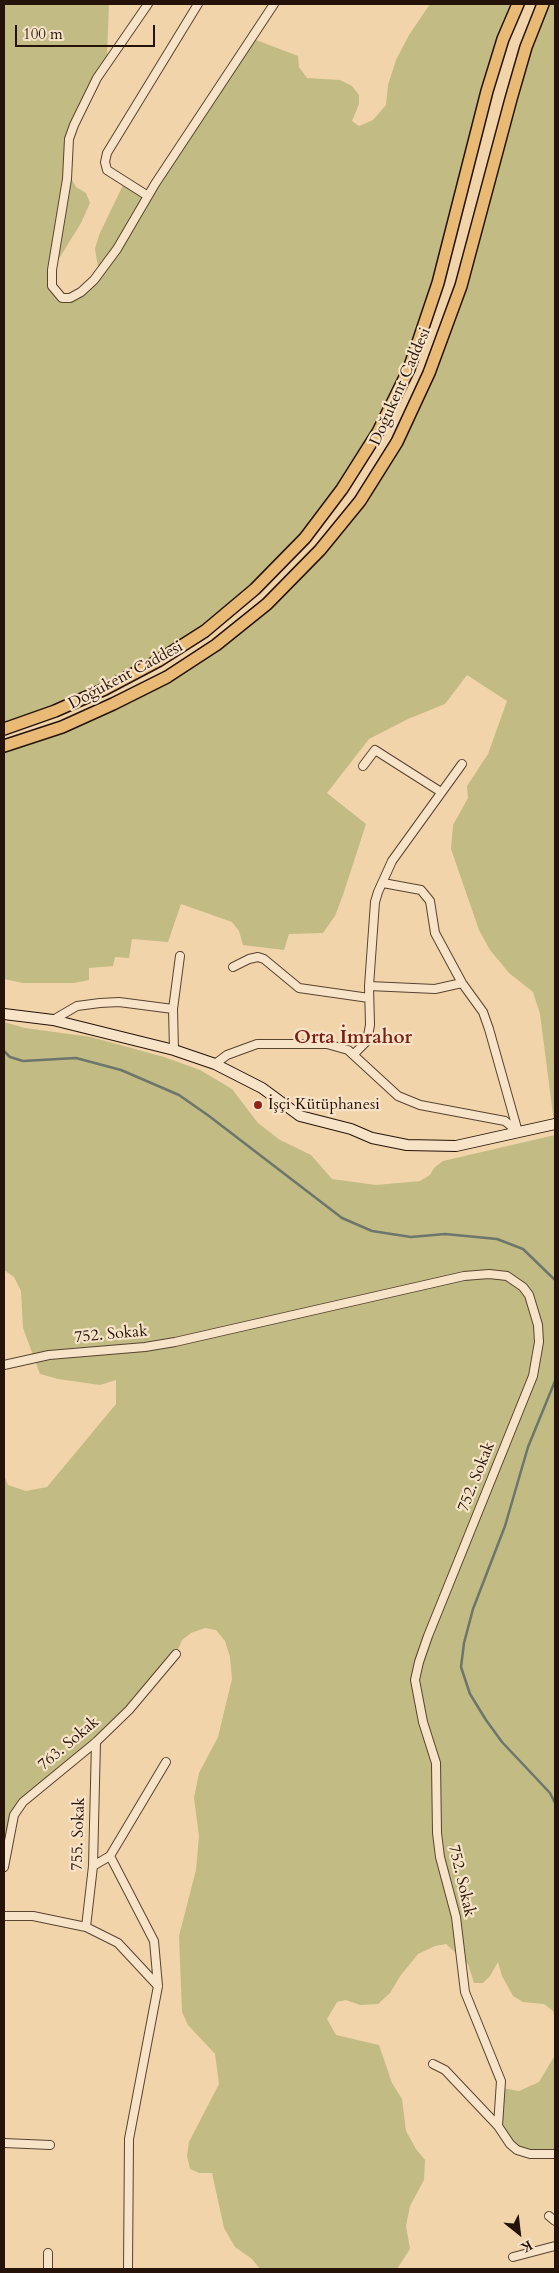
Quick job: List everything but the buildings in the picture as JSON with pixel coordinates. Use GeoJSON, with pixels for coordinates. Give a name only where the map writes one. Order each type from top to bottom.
{"type":"FeatureCollection","features":[{"type":"Feature","properties":{"kind":"main road","name":"Doğukent Caddesi"},"geometry":{"type":"LineString","coordinates":[[4,729],[56,711],[105,689],[158,661],[205,631],[255,589],[305,538],[342,489],[378,432],[409,369],[438,283],[487,91],[503,39],[518,4]]}},
{"type":"Feature","properties":{"kind":"main road","name":"Doğukent Caddesi"},"geometry":{"type":"LineString","coordinates":[[4,746],[62,727],[113,704],[167,677],[216,645],[267,604],[320,550],[360,501],[397,442],[429,373],[461,286],[513,90],[526,47],[543,4]]}},
{"type":"Feature","properties":{"kind":"street"},"geometry":{"type":"LineString","coordinates":[[148,4],[97,78],[72,132],[61,220],[52,270],[52,286],[62,298],[70,298],[81,292],[94,280],[117,249],[148,196],[274,4]]}},
{"type":"Feature","properties":{"kind":"street"},"geometry":{"type":"LineString","coordinates":[[148,196],[108,170],[105,162],[107,153],[198,4]]}},
{"type":"Feature","properties":{"kind":"street"},"geometry":{"type":"LineString","coordinates":[[363,766],[375,750],[441,792]]}},
{"type":"Feature","properties":{"kind":"street"},"geometry":{"type":"LineString","coordinates":[[354,1054],[367,1041],[375,902],[392,861],[462,764]]}},
{"type":"Feature","properties":{"kind":"street"},"geometry":{"type":"LineString","coordinates":[[383,883],[421,890],[430,901],[435,933],[462,983],[474,996],[489,1029],[518,1132]]}},
{"type":"Feature","properties":{"kind":"street"},"geometry":{"type":"LineString","coordinates":[[174,1050],[173,1009],[180,956]]}},
{"type":"Feature","properties":{"kind":"street"},"geometry":{"type":"LineString","coordinates":[[234,967],[249,959],[258,957],[264,959],[299,988],[370,998]]}},
{"type":"Feature","properties":{"kind":"street"},"geometry":{"type":"LineString","coordinates":[[369,986],[435,989],[462,983]]}},
{"type":"Feature","properties":{"kind":"street"},"geometry":{"type":"LineString","coordinates":[[53,1020],[77,1006],[100,1003],[118,1002],[173,1009]]}},
{"type":"Feature","properties":{"kind":"street"},"geometry":{"type":"LineString","coordinates":[[4,1014],[53,1020],[174,1050],[215,1064],[262,1088],[300,1116],[406,1146],[456,1146],[555,1124]]}},
{"type":"Feature","properties":{"kind":"street"},"geometry":{"type":"LineString","coordinates":[[215,1064],[227,1055],[257,1044],[327,1044],[348,1050],[354,1054],[398,1096],[420,1105],[506,1121],[518,1132]]}},
{"type":"Feature","properties":{"kind":"street","name":"752. Sokak"},"geometry":{"type":"LineString","coordinates":[[4,1366],[49,1354],[144,1347],[175,1342],[464,1276],[489,1274],[507,1276],[523,1287],[529,1295],[538,1325],[538,1352],[533,1376],[428,1636],[418,1662],[415,1680],[424,1722],[436,1763],[437,1833],[440,1857],[456,1917],[465,1992],[501,2080],[498,2126]]}},
{"type":"Feature","properties":{"kind":"street","name":"763. Sokak"},"geometry":{"type":"LineString","coordinates":[[4,1867],[14,1815],[23,1802],[96,1742],[128,1710],[176,1654]]}},
{"type":"Feature","properties":{"kind":"street","name":"755. Sokak"},"geometry":{"type":"LineString","coordinates":[[86,1927],[93,1866],[96,1742]]}},
{"type":"Feature","properties":{"kind":"street"},"geometry":{"type":"LineString","coordinates":[[93,1866],[110,1856],[166,1762]]}},
{"type":"Feature","properties":{"kind":"street"},"geometry":{"type":"LineString","coordinates":[[110,1856],[154,1941],[158,1986],[129,2139],[128,2269]]}},
{"type":"Feature","properties":{"kind":"street"},"geometry":{"type":"LineString","coordinates":[[4,1916],[32,1916],[86,1927],[118,1943],[158,1986]]}},
{"type":"Feature","properties":{"kind":"street"},"geometry":{"type":"LineString","coordinates":[[433,2064],[446,2070],[498,2126],[503,2135],[517,2150],[530,2154],[555,2154]]}},
{"type":"Feature","properties":{"kind":"street"},"geometry":{"type":"LineString","coordinates":[[4,2143],[50,2145]]}},
{"type":"Feature","properties":{"kind":"street"},"geometry":{"type":"LineString","coordinates":[[513,2257],[555,2246]]}},
{"type":"Feature","properties":{"kind":"street"},"geometry":{"type":"LineString","coordinates":[[48,2253],[48,2269]]}},
{"type":"Feature","properties":{"kind":"shaded area"},"geometry":{"type":"Polygon","coordinates":[[[4,4],[109,4],[107,56],[103,69],[74,125],[67,171],[76,187],[86,193],[90,203],[81,223],[52,270],[56,293],[70,298],[99,273],[95,249],[99,235],[124,183],[147,196],[251,38],[298,56],[299,67],[307,78],[340,80],[352,86],[359,95],[359,104],[352,121],[359,126],[373,120],[386,105],[388,85],[396,60],[409,35],[430,4],[518,4],[409,369],[342,489],[255,589],[158,661],[4,729],[4,4]]]}},
{"type":"Feature","properties":{"kind":"shaded area"},"geometry":{"type":"Polygon","coordinates":[[[543,4],[555,4],[555,1130],[540,1014],[533,992],[509,973],[490,950],[479,930],[451,849],[453,825],[468,798],[467,786],[488,754],[507,701],[467,675],[445,704],[408,719],[369,739],[327,793],[366,824],[335,916],[323,933],[289,934],[284,950],[243,945],[239,931],[232,922],[181,904],[168,942],[132,939],[129,958],[115,957],[113,966],[89,968],[89,980],[74,983],[23,983],[4,979],[4,746],[167,677],[267,604],[360,501],[429,373],[543,4]]]}},
{"type":"Feature","properties":{"kind":"shaded area"},"geometry":{"type":"Polygon","coordinates":[[[4,1022],[25,1028],[91,1037],[164,1057],[200,1070],[232,1089],[258,1123],[280,1140],[311,1155],[332,1179],[376,1185],[420,1181],[430,1175],[434,1168],[443,1161],[555,1135],[555,2020],[553,2011],[544,2004],[523,2002],[513,1996],[502,1976],[498,1962],[490,1976],[483,1983],[474,1983],[468,1964],[446,1944],[435,1946],[418,1954],[401,1975],[390,1993],[378,2004],[360,2005],[346,2000],[337,2002],[327,2019],[336,2035],[379,2045],[392,2083],[402,2099],[406,2131],[425,2160],[424,2180],[410,2206],[406,2226],[410,2249],[397,2269],[260,2269],[252,2259],[235,2247],[224,2228],[212,2173],[199,2173],[190,2169],[187,2156],[189,2142],[219,2084],[215,2054],[188,2025],[182,2012],[179,1936],[196,1870],[199,1836],[194,1798],[199,1773],[218,1737],[232,1679],[230,1657],[225,1641],[216,1630],[205,1628],[191,1633],[182,1640],[176,1654],[129,1710],[69,1762],[14,1815],[4,1867],[4,1475],[8,1485],[26,1491],[47,1487],[116,1404],[116,1380],[100,1385],[58,1379],[40,1374],[23,1328],[21,1291],[14,1277],[4,1270],[4,1022]]]}},
{"type":"Feature","properties":{"kind":"shaded area"},"geometry":{"type":"Polygon","coordinates":[[[555,2055],[555,2154],[517,2150],[498,2126],[502,2088],[519,2091],[539,2082],[555,2055]]]}},
{"type":"Feature","properties":{"kind":"waterway"},"geometry":{"type":"LineString","coordinates":[[4,1051],[10,1057],[23,1061],[76,1058],[121,1070],[179,1095],[342,1218],[372,1231],[411,1237],[445,1234],[497,1239],[523,1249],[555,1280]]}},
{"type":"Feature","properties":{"kind":"waterway"},"geometry":{"type":"LineString","coordinates":[[555,1381],[528,1447],[505,1526],[473,1609],[464,1643],[461,1667],[470,1694],[486,1720],[502,1742],[550,1793],[555,1803]]}},
{"type":"Feature","properties":{"kind":"place","name":"İşçi Kütüphanesi"},"geometry":{"type":"Point","coordinates":[258,1105]}},
{"type":"Feature","properties":{"kind":"district","name":"Orta İmrahor"},"geometry":{"type":"Point","coordinates":[353,1039]}}]}
